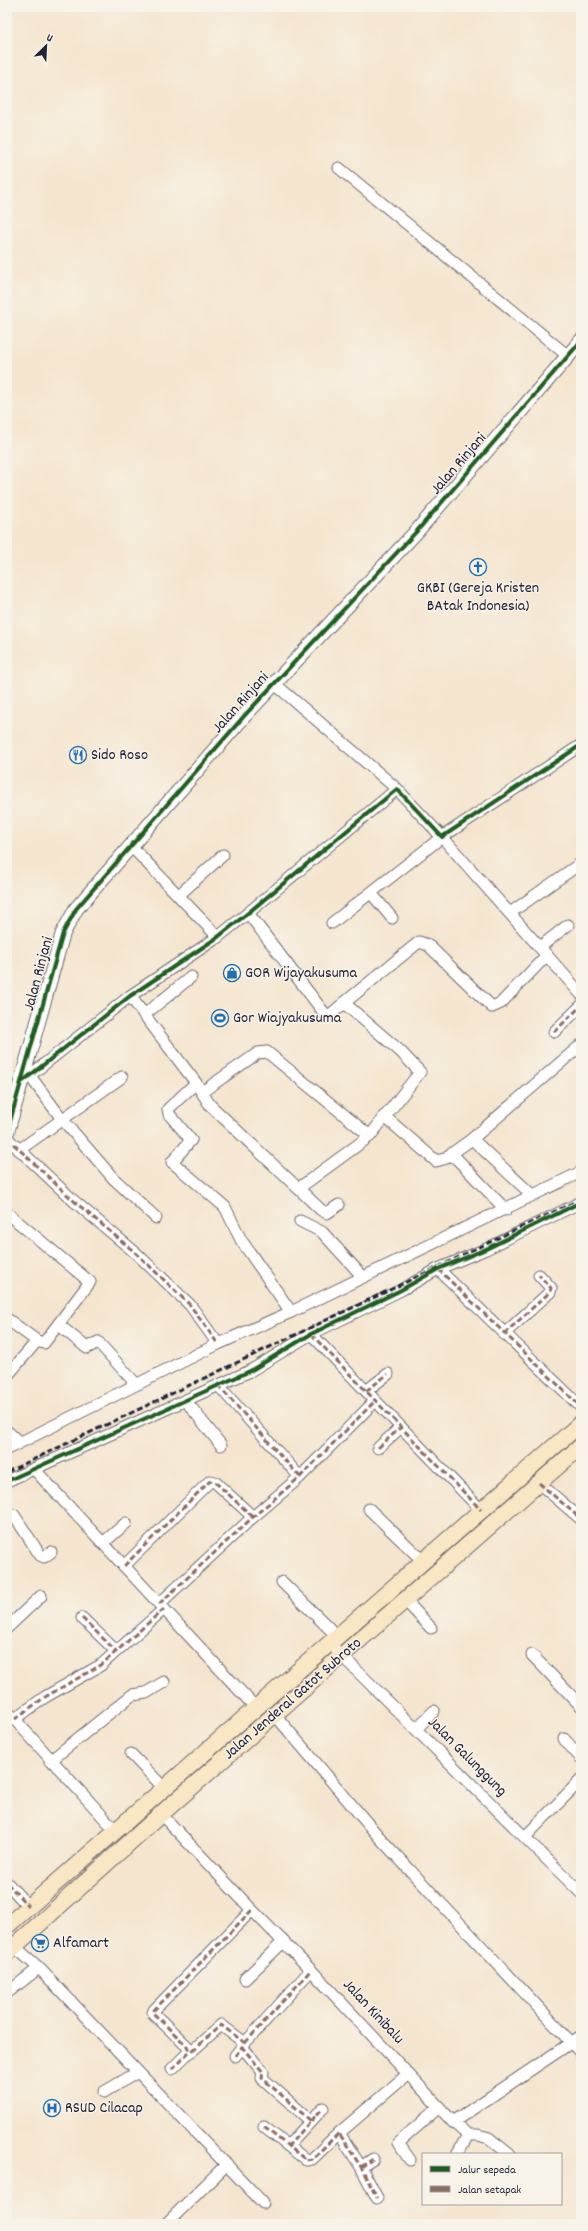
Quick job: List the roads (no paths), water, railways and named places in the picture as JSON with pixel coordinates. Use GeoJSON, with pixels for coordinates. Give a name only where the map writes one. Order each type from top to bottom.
{"type":"FeatureCollection","features":[{"type":"Feature","properties":{"kind":"main road","name":"Jalan Jenderal Gatot Subroto"},"geometry":{"type":"LineString","coordinates":[[7,1926],[28,1906],[166,1789],[333,1640],[581,1423]]}},
{"type":"Feature","properties":{"kind":"main road","name":"Jalan Jenderal Gatot Subroto"},"geometry":{"type":"LineString","coordinates":[[9,1947],[276,1716],[342,1655],[406,1601],[581,1446]]}},
{"type":"Feature","properties":{"kind":"street"},"geometry":{"type":"LineString","coordinates":[[339,168],[568,356]]}},
{"type":"Feature","properties":{"kind":"street","name":"Jalan Rinjani"},"geometry":{"type":"LineString","coordinates":[[8,1126],[26,1078],[63,933],[76,909],[275,684],[417,531],[581,341]]}},
{"type":"Feature","properties":{"kind":"street"},"geometry":{"type":"LineString","coordinates":[[275,684],[397,789],[442,837],[581,994]]}},
{"type":"Feature","properties":{"kind":"street"},"geometry":{"type":"LineString","coordinates":[[332,923],[442,837],[581,744]]}},
{"type":"Feature","properties":{"kind":"street"},"geometry":{"type":"LineString","coordinates":[[156,1218],[113,1178],[26,1078],[130,996],[218,936],[248,913],[397,789]]}},
{"type":"Feature","properties":{"kind":"street"},"geometry":{"type":"LineString","coordinates":[[131,846],[218,936]]}},
{"type":"Feature","properties":{"kind":"street"},"geometry":{"type":"LineString","coordinates":[[179,895],[223,855]]}},
{"type":"Feature","properties":{"kind":"street"},"geometry":{"type":"LineString","coordinates":[[510,913],[581,863]]}},
{"type":"Feature","properties":{"kind":"street"},"geometry":{"type":"LineString","coordinates":[[371,893],[392,918]]}},
{"type":"Feature","properties":{"kind":"street"},"geometry":{"type":"LineString","coordinates":[[248,913],[324,1014],[330,1015],[419,942],[428,945],[492,1007],[501,1003],[544,951],[568,925]]}},
{"type":"Feature","properties":{"kind":"street"},"geometry":{"type":"LineString","coordinates":[[144,1015],[191,977]]}},
{"type":"Feature","properties":{"kind":"street"},"geometry":{"type":"LineString","coordinates":[[130,996],[199,1087],[210,1105],[321,1210],[327,1213],[339,1205]]}},
{"type":"Feature","properties":{"kind":"street"},"geometry":{"type":"LineString","coordinates":[[299,1188],[370,1136],[384,1116],[420,1072],[400,1051],[344,1003]]}},
{"type":"Feature","properties":{"kind":"street"},"geometry":{"type":"LineString","coordinates":[[554,1032],[581,1006]]}},
{"type":"Feature","properties":{"kind":"street"},"geometry":{"type":"LineString","coordinates":[[384,1116],[436,1161],[472,1139],[581,1045]]}},
{"type":"Feature","properties":{"kind":"street"},"geometry":{"type":"LineString","coordinates":[[291,1312],[241,1240],[225,1207],[172,1162],[191,1140],[169,1114],[168,1109],[199,1087],[258,1053],[267,1052],[370,1136]]}},
{"type":"Feature","properties":{"kind":"street"},"geometry":{"type":"LineString","coordinates":[[19,1150],[122,1077]]}},
{"type":"Feature","properties":{"kind":"street"},"geometry":{"type":"LineString","coordinates":[[7,1138],[76,1202],[137,1254],[190,1305],[218,1344]]}},
{"type":"Feature","properties":{"kind":"street"},"geometry":{"type":"LineString","coordinates":[[472,1139],[532,1196]]}},
{"type":"Feature","properties":{"kind":"street"},"geometry":{"type":"LineString","coordinates":[[449,1154],[456,1158],[506,1210]]}},
{"type":"Feature","properties":{"kind":"street"},"geometry":{"type":"LineString","coordinates":[[7,1449],[218,1344],[291,1312],[506,1210],[581,1172]]}},
{"type":"Feature","properties":{"kind":"street"},"geometry":{"type":"LineString","coordinates":[[7,1481],[250,1371],[311,1334],[401,1290],[438,1269],[486,1249],[581,1202]]}},
{"type":"Feature","properties":{"kind":"street"},"geometry":{"type":"LineString","coordinates":[[7,1213],[89,1280],[89,1284],[44,1343],[37,1341],[7,1319]]}},
{"type":"Feature","properties":{"kind":"street"},"geometry":{"type":"LineString","coordinates":[[300,1221],[322,1232],[363,1277]]}},
{"type":"Feature","properties":{"kind":"street"},"geometry":{"type":"LineString","coordinates":[[438,1269],[581,1407]]}},
{"type":"Feature","properties":{"kind":"street"},"geometry":{"type":"LineString","coordinates":[[504,1334],[550,1292],[551,1288],[549,1284],[539,1275]]}},
{"type":"Feature","properties":{"kind":"street"},"geometry":{"type":"LineString","coordinates":[[59,1325],[88,1348],[98,1342],[136,1384]]}},
{"type":"Feature","properties":{"kind":"street"},"geometry":{"type":"LineString","coordinates":[[311,1334],[400,1428],[481,1510]]}},
{"type":"Feature","properties":{"kind":"street"},"geometry":{"type":"LineString","coordinates":[[7,1376],[37,1341]]}},
{"type":"Feature","properties":{"kind":"street"},"geometry":{"type":"LineString","coordinates":[[366,1391],[388,1374]]}},
{"type":"Feature","properties":{"kind":"street"},"geometry":{"type":"LineString","coordinates":[[218,1385],[300,1477]]}},
{"type":"Feature","properties":{"kind":"street"},"geometry":{"type":"LineString","coordinates":[[186,1401],[221,1445]]}},
{"type":"Feature","properties":{"kind":"street"},"geometry":{"type":"LineString","coordinates":[[15,1719],[45,1697],[88,1673],[116,1651],[253,1517],[300,1477],[376,1401]]}},
{"type":"Feature","properties":{"kind":"street"},"geometry":{"type":"LineString","coordinates":[[378,1448],[400,1428]]}},
{"type":"Feature","properties":{"kind":"street"},"geometry":{"type":"LineString","coordinates":[[7,1431],[19,1442]]}},
{"type":"Feature","properties":{"kind":"street"},"geometry":{"type":"LineString","coordinates":[[34,1469],[256,1708]]}},
{"type":"Feature","properties":{"kind":"street"},"geometry":{"type":"LineString","coordinates":[[124,1566],[210,1481],[215,1482],[253,1517]]}},
{"type":"Feature","properties":{"kind":"street"},"geometry":{"type":"LineString","coordinates":[[539,1483],[581,1519]]}},
{"type":"Feature","properties":{"kind":"street"},"geometry":{"type":"LineString","coordinates":[[369,1509],[423,1561]]}},
{"type":"Feature","properties":{"kind":"street"},"geometry":{"type":"LineString","coordinates":[[7,1516],[14,1515],[40,1555],[44,1556],[51,1552]]}},
{"type":"Feature","properties":{"kind":"street"},"geometry":{"type":"LineString","coordinates":[[102,1543],[126,1523]]}},
{"type":"Feature","properties":{"kind":"street","name":"Jalan Galunggung"},"geometry":{"type":"LineString","coordinates":[[282,1582],[333,1640],[342,1655],[581,1893]]}},
{"type":"Feature","properties":{"kind":"street"},"geometry":{"type":"LineString","coordinates":[[7,1628],[41,1596]]}},
{"type":"Feature","properties":{"kind":"street"},"geometry":{"type":"LineString","coordinates":[[406,1601],[431,1628]]}},
{"type":"Feature","properties":{"kind":"street"},"geometry":{"type":"LineString","coordinates":[[82,1618],[116,1651]]}},
{"type":"Feature","properties":{"kind":"street"},"geometry":{"type":"LineString","coordinates":[[532,1655],[581,1706]]}},
{"type":"Feature","properties":{"kind":"street"},"geometry":{"type":"LineString","coordinates":[[50,1761],[132,1695],[146,1693],[164,1682]]}},
{"type":"Feature","properties":{"kind":"street"},"geometry":{"type":"LineString","coordinates":[[7,1711],[50,1761],[116,1831]]}},
{"type":"Feature","properties":{"kind":"street"},"geometry":{"type":"LineString","coordinates":[[416,1729],[434,1712]]}},
{"type":"Feature","properties":{"kind":"street"},"geometry":{"type":"LineString","coordinates":[[276,1716],[379,1837],[577,2039],[581,2053]]}},
{"type":"Feature","properties":{"kind":"street"},"geometry":{"type":"LineString","coordinates":[[564,1739],[581,1758]]}},
{"type":"Feature","properties":{"kind":"street"},"geometry":{"type":"LineString","coordinates":[[132,1754],[166,1789]]}},
{"type":"Feature","properties":{"kind":"street"},"geometry":{"type":"LineString","coordinates":[[525,1837],[581,1780]]}},
{"type":"Feature","properties":{"kind":"street","name":"Jalan Kinibalu"},"geometry":{"type":"LineString","coordinates":[[161,1814],[252,1910],[312,1970],[453,2122],[468,2135]]}},
{"type":"Feature","properties":{"kind":"street"},"geometry":{"type":"LineString","coordinates":[[7,1883],[28,1906]]}},
{"type":"Feature","properties":{"kind":"street"},"geometry":{"type":"LineString","coordinates":[[191,2050],[160,2022],[153,2012],[252,1910]]}},
{"type":"Feature","properties":{"kind":"street"},"geometry":{"type":"LineString","coordinates":[[245,1979],[284,1941]]}},
{"type":"Feature","properties":{"kind":"street"},"geometry":{"type":"LineString","coordinates":[[9,1947],[39,1968],[263,2203]]}},
{"type":"Feature","properties":{"kind":"street"},"geometry":{"type":"LineString","coordinates":[[7,1994],[39,1968]]}},
{"type":"Feature","properties":{"kind":"street"},"geometry":{"type":"LineString","coordinates":[[235,2056],[312,1970]]}},
{"type":"Feature","properties":{"kind":"street"},"geometry":{"type":"LineString","coordinates":[[172,2069],[221,2024],[244,2045],[263,2072],[262,2078],[310,2121]]}},
{"type":"Feature","properties":{"kind":"street"},"geometry":{"type":"LineString","coordinates":[[453,2122],[577,2039]]}},
{"type":"Feature","properties":{"kind":"street"},"geometry":{"type":"LineString","coordinates":[[104,2092],[138,2072]]}},
{"type":"Feature","properties":{"kind":"street"},"geometry":{"type":"LineString","coordinates":[[264,2127],[304,2160],[312,2159],[339,2133],[408,2074]]}},
{"type":"Feature","properties":{"kind":"street"},"geometry":{"type":"LineString","coordinates":[[410,2160],[398,2143],[439,2107]]}},
{"type":"Feature","properties":{"kind":"street"},"geometry":{"type":"LineString","coordinates":[[288,2146],[323,2108]]}},
{"type":"Feature","properties":{"kind":"street"},"geometry":{"type":"LineString","coordinates":[[339,2133],[361,2167],[376,2198]]}},
{"type":"Feature","properties":{"kind":"street"},"geometry":{"type":"LineString","coordinates":[[458,2153],[468,2135],[484,2136],[508,2153]]}},
{"type":"Feature","properties":{"kind":"street"},"geometry":{"type":"LineString","coordinates":[[361,2167],[373,2159]]}},
{"type":"Feature","properties":{"kind":"street"},"geometry":{"type":"LineString","coordinates":[[170,2222],[227,2164]]}},
{"type":"Feature","properties":{"kind":"railway"},"geometry":{"type":"LineString","coordinates":[[7,1472],[581,1199]]}},
{"type":"Feature","properties":{"kind":"place","name":"GKBI (Gereja Kristen BAtak Indonesia)"},"geometry":{"type":"Point","coordinates":[478,567]}},
{"type":"Feature","properties":{"kind":"place","name":"Sido Roso"},"geometry":{"type":"Point","coordinates":[78,755]}},
{"type":"Feature","properties":{"kind":"place","name":"GOR Wijayakusuma"},"geometry":{"type":"Point","coordinates":[232,973]}},
{"type":"Feature","properties":{"kind":"place","name":"Gor Wiajyakusuma"},"geometry":{"type":"Point","coordinates":[220,1018]}},
{"type":"Feature","properties":{"kind":"place","name":"Alfamart"},"geometry":{"type":"Point","coordinates":[40,1943]}},
{"type":"Feature","properties":{"kind":"place","name":"RSUD Cilacap"},"geometry":{"type":"Point","coordinates":[52,2108]}}]}
